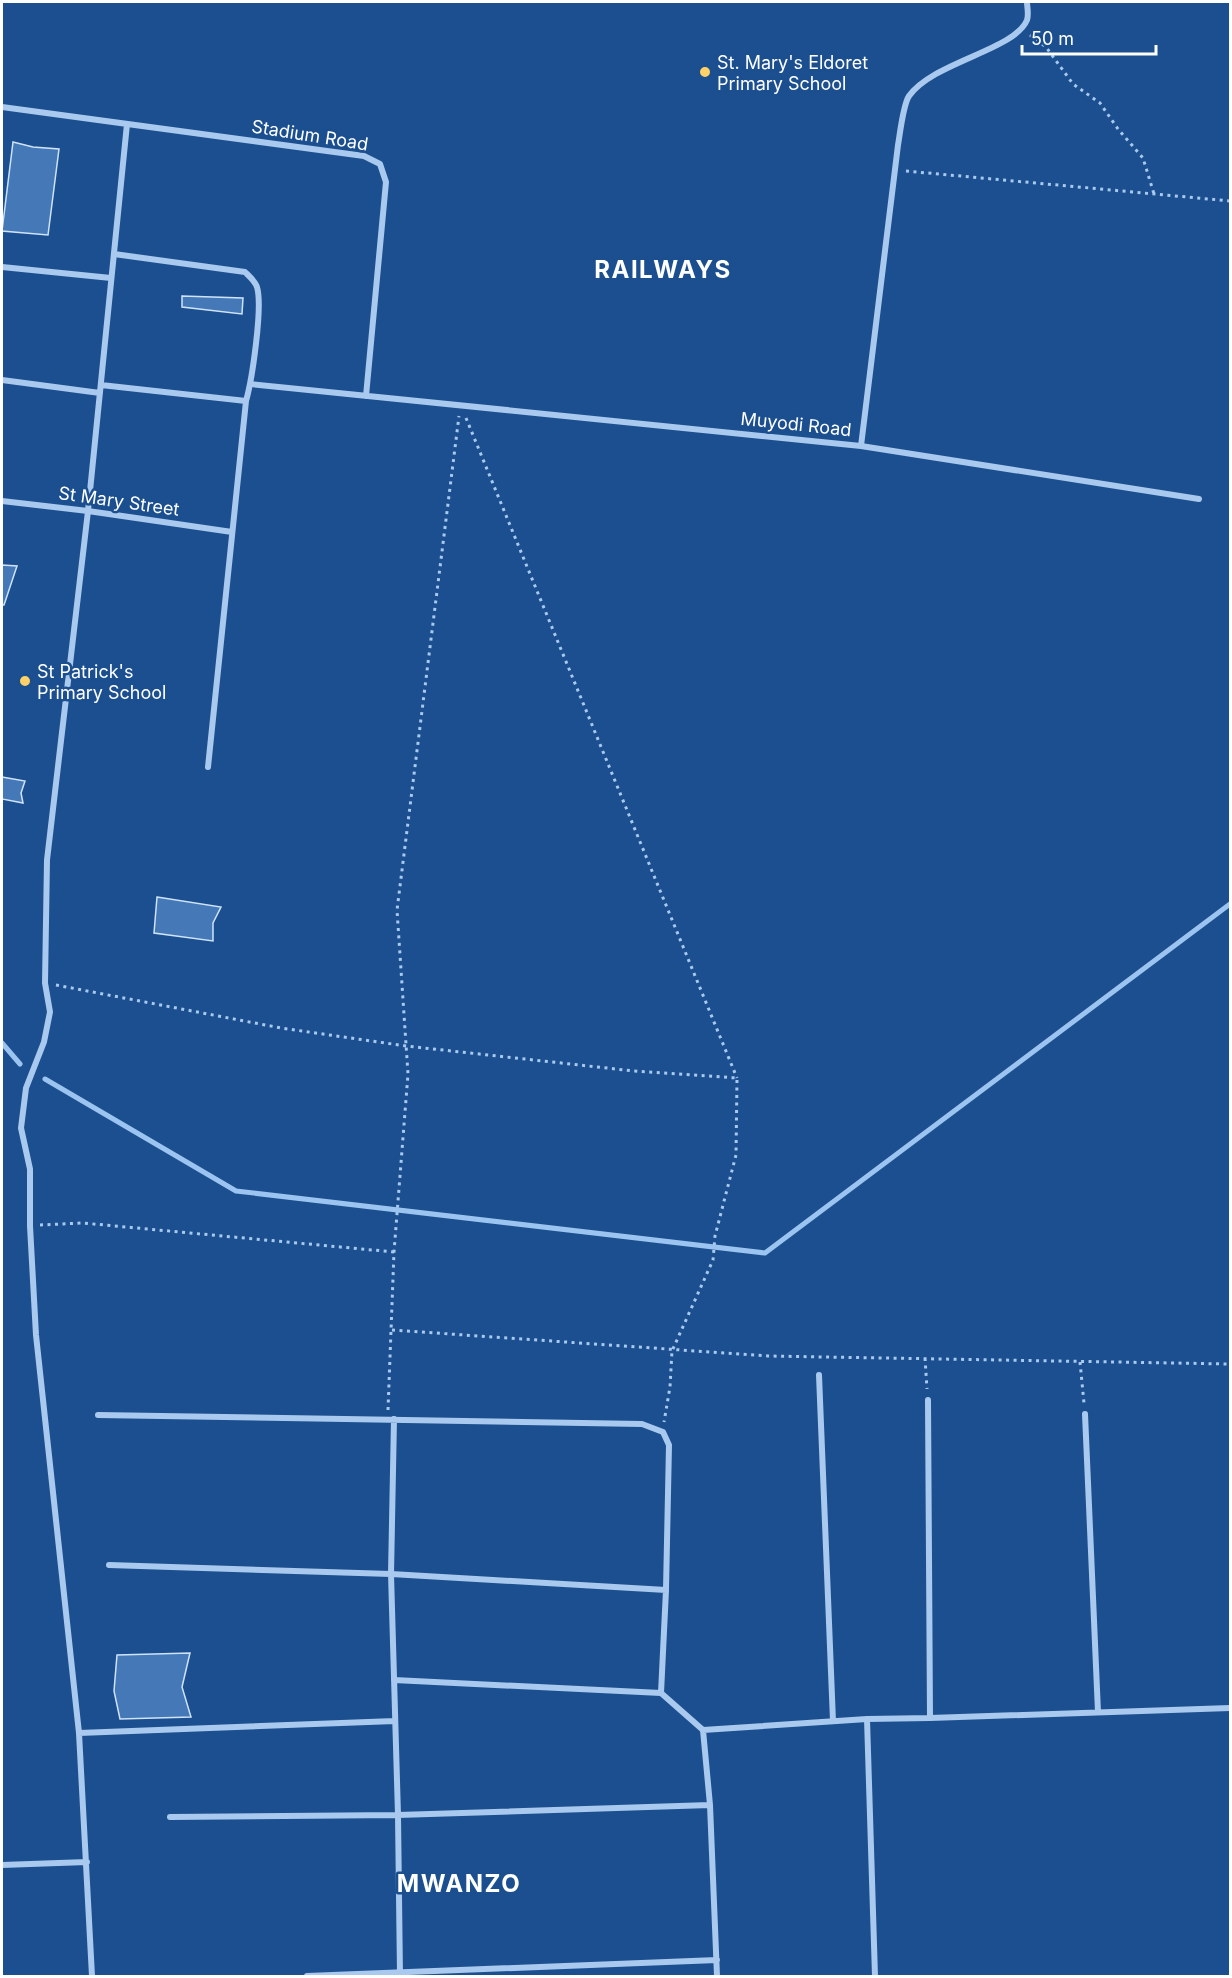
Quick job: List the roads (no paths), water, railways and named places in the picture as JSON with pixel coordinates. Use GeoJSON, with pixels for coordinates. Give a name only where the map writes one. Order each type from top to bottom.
{"type":"FeatureCollection","features":[{"type":"Feature","properties":{"kind":"street","name":"Muyodi Road"},"geometry":{"type":"LineString","coordinates":[[250,384],[861,446],[896,170],[908,97],[930,76],[1003,42],[1021,29],[1028,18],[1027,2]]}},
{"type":"Feature","properties":{"kind":"street","name":"Stadium Road"},"geometry":{"type":"LineString","coordinates":[[2,107],[364,156],[380,164],[386,182],[366,396]]}},
{"type":"Feature","properties":{"kind":"street"},"geometry":{"type":"LineString","coordinates":[[92,1977],[79,1733],[36,1335],[30,1226],[30,1169],[21,1128],[26,1088],[44,1042],[50,1012],[45,983],[47,860],[88,511],[127,124]]}},
{"type":"Feature","properties":{"kind":"street"},"geometry":{"type":"LineString","coordinates":[[114,254],[245,272],[256,285],[259,302],[246,401],[208,767]]}},
{"type":"Feature","properties":{"kind":"street"},"geometry":{"type":"LineString","coordinates":[[2,267],[111,278]]}},
{"type":"Feature","properties":{"kind":"street"},"geometry":{"type":"LineString","coordinates":[[2,381],[100,393]]}},
{"type":"Feature","properties":{"kind":"street"},"geometry":{"type":"LineString","coordinates":[[101,385],[246,401]]}},
{"type":"Feature","properties":{"kind":"street"},"geometry":{"type":"LineString","coordinates":[[861,446],[1198,499]]}},
{"type":"Feature","properties":{"kind":"street","name":"St Mary Street"},"geometry":{"type":"LineString","coordinates":[[2,501],[232,532]]}},
{"type":"Feature","properties":{"kind":"street"},"geometry":{"type":"LineString","coordinates":[[819,1375],[833,1721]]}},
{"type":"Feature","properties":{"kind":"street"},"geometry":{"type":"LineString","coordinates":[[928,1400],[930,1718]]}},
{"type":"Feature","properties":{"kind":"street"},"geometry":{"type":"LineString","coordinates":[[1085,1414],[1098,1712]]}},
{"type":"Feature","properties":{"kind":"street"},"geometry":{"type":"LineString","coordinates":[[98,1415],[642,1424],[663,1432],[669,1445],[662,1693]]}},
{"type":"Feature","properties":{"kind":"street"},"geometry":{"type":"LineString","coordinates":[[391,1419],[391,1574],[400,1975]]}},
{"type":"Feature","properties":{"kind":"street"},"geometry":{"type":"LineString","coordinates":[[109,1566],[391,1574],[666,1590]]}},
{"type":"Feature","properties":{"kind":"street"},"geometry":{"type":"LineString","coordinates":[[394,1680],[662,1693],[703,1730],[710,1805],[717,1977]]}},
{"type":"Feature","properties":{"kind":"street"},"geometry":{"type":"LineString","coordinates":[[703,1730],[867,1719],[1230,1708]]}},
{"type":"Feature","properties":{"kind":"street"},"geometry":{"type":"LineString","coordinates":[[867,1719],[875,1977]]}},
{"type":"Feature","properties":{"kind":"street"},"geometry":{"type":"LineString","coordinates":[[79,1733],[395,1721]]}},
{"type":"Feature","properties":{"kind":"street"},"geometry":{"type":"LineString","coordinates":[[170,1817],[398,1815],[710,1805]]}},
{"type":"Feature","properties":{"kind":"street"},"geometry":{"type":"LineString","coordinates":[[2,1865],[87,1862]]}},
{"type":"Feature","properties":{"kind":"street"},"geometry":{"type":"LineString","coordinates":[[308,1977],[400,1975],[717,1960]]}},
{"type":"Feature","properties":{"kind":"waterway"},"geometry":{"type":"LineString","coordinates":[[45,1079],[236,1191],[765,1253],[1230,904]]}},
{"type":"Feature","properties":{"kind":"waterway"},"geometry":{"type":"LineString","coordinates":[[2,1043],[20,1064]]}},
{"type":"Feature","properties":{"kind":"place","name":"St. Mary's Eldoret Primary School"},"geometry":{"type":"Point","coordinates":[705,72]}},
{"type":"Feature","properties":{"kind":"place","name":"St Patrick's Primary School"},"geometry":{"type":"Point","coordinates":[25,681]}},
{"type":"Feature","properties":{"kind":"district","name":"RAILWAYS"},"geometry":{"type":"Point","coordinates":[663,269]}},
{"type":"Feature","properties":{"kind":"district","name":"MWANZO"},"geometry":{"type":"Point","coordinates":[459,1883]}}]}
